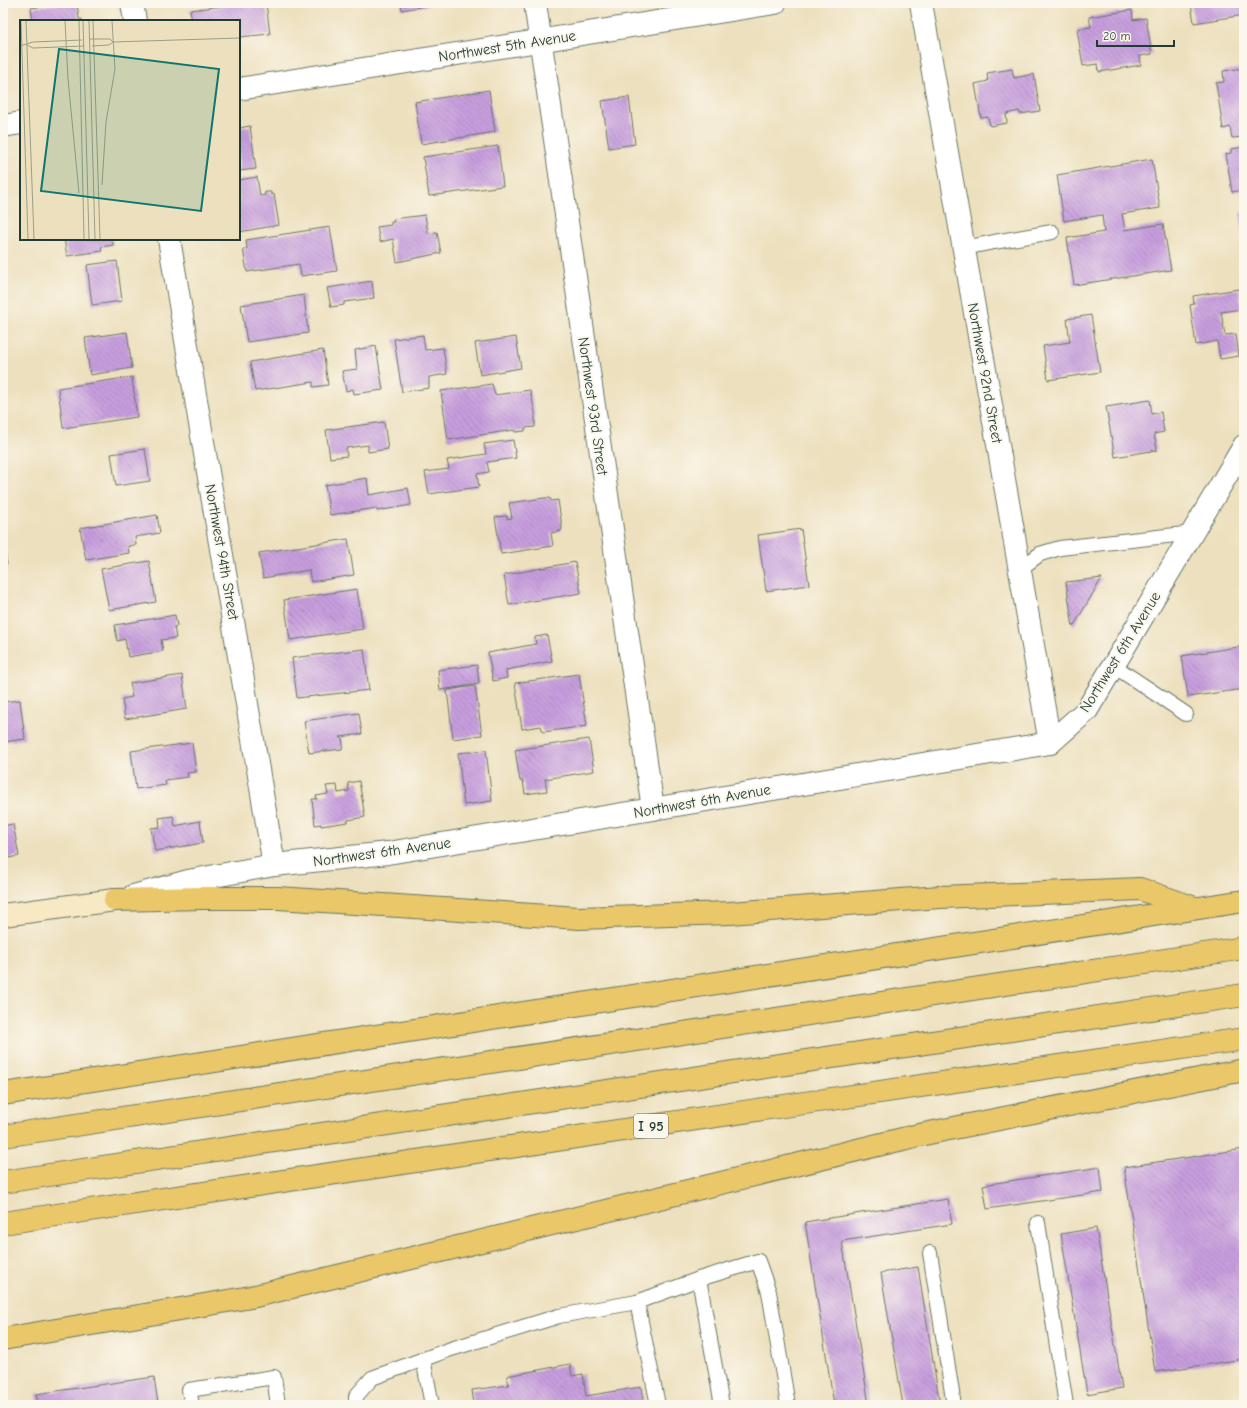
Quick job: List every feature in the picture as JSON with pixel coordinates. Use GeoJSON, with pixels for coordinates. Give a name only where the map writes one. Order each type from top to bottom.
{"type":"FeatureCollection","features":[{"type":"Feature","properties":{"kind":"highway"},"geometry":{"type":"LineString","coordinates":[[115,900],[278,898],[579,918],[730,912],[940,897],[1140,889],[1195,908]]}},
{"type":"Feature","properties":{"kind":"highway"},"geometry":{"type":"LineString","coordinates":[[3,1094],[1244,901]]}},
{"type":"Feature","properties":{"kind":"highway"},"geometry":{"type":"LineString","coordinates":[[3,1136],[1244,948]]}},
{"type":"Feature","properties":{"kind":"highway"},"geometry":{"type":"LineString","coordinates":[[3,1182],[1244,995]]}},
{"type":"Feature","properties":{"kind":"highway","name":"I 95"},"geometry":{"type":"LineString","coordinates":[[3,1223],[770,1108],[1244,1039]]}},
{"type":"Feature","properties":{"kind":"highway"},"geometry":{"type":"LineString","coordinates":[[3,1339],[251,1297],[414,1259],[919,1135],[1244,1070]]}},
{"type":"Feature","properties":{"kind":"main road","name":"Northwest 6th Avenue"},"geometry":{"type":"LineString","coordinates":[[3,914],[115,900]]}},
{"type":"Feature","properties":{"kind":"street"},"geometry":{"type":"LineString","coordinates":[[132,3],[135,20]]}},
{"type":"Feature","properties":{"kind":"street","name":"Northwest 93rd Street"},"geometry":{"type":"LineString","coordinates":[[535,3],[653,809]]}},
{"type":"Feature","properties":{"kind":"street","name":"Northwest 5th Avenue"},"geometry":{"type":"LineString","coordinates":[[240,89],[775,3]]}},
{"type":"Feature","properties":{"kind":"street","name":"Northwest 92nd Street"},"geometry":{"type":"LineString","coordinates":[[921,3],[1050,743]]}},
{"type":"Feature","properties":{"kind":"street"},"geometry":{"type":"LineString","coordinates":[[3,126],[20,123]]}},
{"type":"Feature","properties":{"kind":"street","name":"Northwest 94th Street"},"geometry":{"type":"LineString","coordinates":[[169,240],[274,865]]}},
{"type":"Feature","properties":{"kind":"street","name":"Northwest 6th Avenue"},"geometry":{"type":"LineString","coordinates":[[115,900],[188,881],[274,865],[388,853],[1050,743],[1087,710],[1244,446]]}},
{"type":"Feature","properties":{"kind":"lane"},"geometry":{"type":"LineString","coordinates":[[964,248],[1052,232]]}},
{"type":"Feature","properties":{"kind":"lane"},"geometry":{"type":"LineString","coordinates":[[1020,569],[1040,554],[1060,548],[1193,533]]}},
{"type":"Feature","properties":{"kind":"lane"},"geometry":{"type":"LineString","coordinates":[[1114,666],[1186,714]]}},
{"type":"Feature","properties":{"kind":"lane"},"geometry":{"type":"LineString","coordinates":[[1038,1223],[1066,1405]]}},
{"type":"Feature","properties":{"kind":"lane"},"geometry":{"type":"LineString","coordinates":[[930,1253],[954,1405]]}},
{"type":"Feature","properties":{"kind":"lane"},"geometry":{"type":"LineString","coordinates":[[356,1405],[356,1396],[372,1378],[423,1359],[558,1316],[637,1302],[699,1279],[758,1261],[769,1292],[788,1405]]}},
{"type":"Feature","properties":{"kind":"lane"},"geometry":{"type":"LineString","coordinates":[[699,1279],[722,1405]]}},
{"type":"Feature","properties":{"kind":"lane"},"geometry":{"type":"LineString","coordinates":[[637,1302],[658,1405]]}},
{"type":"Feature","properties":{"kind":"lane"},"geometry":{"type":"LineString","coordinates":[[423,1359],[432,1405]]}},
{"type":"Feature","properties":{"kind":"lane"},"geometry":{"type":"LineString","coordinates":[[192,1405],[189,1390],[274,1377],[278,1405]]}},
{"type":"Feature","properties":{"kind":"building"},"geometry":{"type":"Polygon","coordinates":[[[64,3],[77,3],[79,19],[82,20],[33,20],[31,8],[64,3]]]}},
{"type":"Feature","properties":{"kind":"building"},"geometry":{"type":"Polygon","coordinates":[[[246,3],[266,3],[270,34],[240,37],[240,20],[192,20],[190,10],[246,3]]]}},
{"type":"Feature","properties":{"kind":"building"},"geometry":{"type":"Polygon","coordinates":[[[401,3],[431,3],[431,5],[402,10],[401,3]]]}},
{"type":"Feature","properties":{"kind":"building"},"geometry":{"type":"Polygon","coordinates":[[[1191,3],[1244,3],[1244,15],[1194,23],[1191,3]]]}},
{"type":"Feature","properties":{"kind":"building"},"geometry":{"type":"Polygon","coordinates":[[[1132,10],[1133,20],[1146,18],[1152,54],[1140,56],[1141,65],[1099,72],[1098,64],[1083,66],[1077,29],[1091,27],[1089,17],[1132,10]]]}},
{"type":"Feature","properties":{"kind":"building"},"geometry":{"type":"Polygon","coordinates":[[[1244,68],[1244,137],[1232,138],[1230,127],[1223,129],[1216,83],[1224,82],[1223,71],[1244,68]]]}},
{"type":"Feature","properties":{"kind":"building"},"geometry":{"type":"Polygon","coordinates":[[[1012,69],[1014,78],[1034,74],[1040,111],[1020,114],[1019,111],[1006,114],[1007,123],[990,126],[988,117],[981,118],[975,84],[988,81],[987,73],[1012,69]]]}},
{"type":"Feature","properties":{"kind":"building"},"geometry":{"type":"Polygon","coordinates":[[[489,90],[495,132],[421,144],[415,102],[489,90]]]}},
{"type":"Feature","properties":{"kind":"building"},"geometry":{"type":"Polygon","coordinates":[[[629,97],[635,144],[609,148],[602,101],[629,97]]]}},
{"type":"Feature","properties":{"kind":"building"},"geometry":{"type":"Polygon","coordinates":[[[250,126],[256,169],[240,171],[240,128],[250,126]]]}},
{"type":"Feature","properties":{"kind":"building"},"geometry":{"type":"Polygon","coordinates":[[[498,146],[503,186],[429,196],[423,157],[498,146]]]}},
{"type":"Feature","properties":{"kind":"building"},"geometry":{"type":"Polygon","coordinates":[[[1244,147],[1244,190],[1232,192],[1226,154],[1231,153],[1231,149],[1244,147]]]}},
{"type":"Feature","properties":{"kind":"building"},"geometry":{"type":"Polygon","coordinates":[[[1152,159],[1160,208],[1122,214],[1125,230],[1163,224],[1171,270],[1074,285],[1067,238],[1104,232],[1102,215],[1064,221],[1057,175],[1152,159]]]}},
{"type":"Feature","properties":{"kind":"building"},"geometry":{"type":"Polygon","coordinates":[[[257,177],[260,196],[265,195],[265,192],[271,192],[271,195],[274,194],[279,225],[240,232],[240,180],[257,177]]]}},
{"type":"Feature","properties":{"kind":"building"},"geometry":{"type":"Polygon","coordinates":[[[1240,213],[1244,213],[1243,233],[1240,213]]]}},
{"type":"Feature","properties":{"kind":"building"},"geometry":{"type":"Polygon","coordinates":[[[425,215],[428,233],[437,232],[441,253],[397,262],[393,239],[380,242],[377,227],[391,225],[391,222],[394,222],[393,219],[425,215]]]}},
{"type":"Feature","properties":{"kind":"building"},"geometry":{"type":"Polygon","coordinates":[[[330,227],[337,271],[301,276],[299,264],[247,272],[243,249],[247,249],[246,240],[330,227]]]}},
{"type":"Feature","properties":{"kind":"building"},"geometry":{"type":"Polygon","coordinates":[[[64,240],[112,240],[113,245],[101,247],[102,251],[67,256],[64,240]]]}},
{"type":"Feature","properties":{"kind":"building"},"geometry":{"type":"Polygon","coordinates":[[[117,261],[122,301],[92,305],[87,265],[117,261]]]}},
{"type":"Feature","properties":{"kind":"building"},"geometry":{"type":"Polygon","coordinates":[[[372,281],[374,298],[344,302],[344,305],[331,307],[327,288],[372,281]]]}},
{"type":"Feature","properties":{"kind":"building"},"geometry":{"type":"Polygon","coordinates":[[[1239,289],[1242,309],[1221,312],[1225,335],[1236,334],[1239,356],[1220,359],[1217,341],[1196,345],[1190,305],[1194,304],[1193,296],[1239,289]]]}},
{"type":"Feature","properties":{"kind":"building"},"geometry":{"type":"Polygon","coordinates":[[[304,295],[308,333],[247,342],[241,305],[304,295]]]}},
{"type":"Feature","properties":{"kind":"building"},"geometry":{"type":"Polygon","coordinates":[[[1091,315],[1100,372],[1048,380],[1043,346],[1070,342],[1067,319],[1091,315]]]}},
{"type":"Feature","properties":{"kind":"building"},"geometry":{"type":"Polygon","coordinates":[[[127,332],[132,368],[90,375],[85,338],[127,332]]]}},
{"type":"Feature","properties":{"kind":"building"},"geometry":{"type":"Polygon","coordinates":[[[423,335],[425,350],[443,348],[447,374],[429,377],[429,388],[402,392],[394,339],[423,335]]]}},
{"type":"Feature","properties":{"kind":"building"},"geometry":{"type":"Polygon","coordinates":[[[516,337],[521,368],[480,375],[475,343],[516,337]]]}},
{"type":"Feature","properties":{"kind":"building"},"geometry":{"type":"Polygon","coordinates":[[[376,346],[383,390],[354,394],[353,389],[346,391],[342,371],[357,369],[355,350],[376,346]]]}},
{"type":"Feature","properties":{"kind":"building"},"geometry":{"type":"Polygon","coordinates":[[[323,350],[328,385],[313,387],[313,382],[255,391],[250,362],[323,350]]]}},
{"type":"Feature","properties":{"kind":"building"},"geometry":{"type":"Polygon","coordinates":[[[132,377],[137,417],[63,428],[58,388],[132,377]]]}},
{"type":"Feature","properties":{"kind":"building"},"geometry":{"type":"Polygon","coordinates":[[[492,384],[495,395],[530,390],[535,412],[535,427],[525,428],[525,431],[515,432],[514,430],[448,440],[441,391],[492,384]]]}},
{"type":"Feature","properties":{"kind":"building"},"geometry":{"type":"Polygon","coordinates":[[[1150,400],[1152,414],[1161,412],[1164,432],[1154,434],[1157,450],[1115,457],[1106,407],[1150,400]]]}},
{"type":"Feature","properties":{"kind":"building"},"geometry":{"type":"Polygon","coordinates":[[[384,422],[388,449],[368,452],[368,445],[346,448],[347,456],[330,458],[326,430],[384,422]]]}},
{"type":"Feature","properties":{"kind":"building"},"geometry":{"type":"Polygon","coordinates":[[[513,440],[516,458],[487,462],[489,472],[477,474],[479,487],[429,494],[425,472],[449,469],[447,460],[486,454],[484,444],[513,440]]]}},
{"type":"Feature","properties":{"kind":"building"},"geometry":{"type":"Polygon","coordinates":[[[145,449],[150,481],[116,486],[111,454],[145,449]]]}},
{"type":"Feature","properties":{"kind":"building"},"geometry":{"type":"Polygon","coordinates":[[[367,478],[369,495],[408,488],[411,505],[377,511],[377,508],[330,515],[325,485],[367,478]]]}},
{"type":"Feature","properties":{"kind":"building"},"geometry":{"type":"Polygon","coordinates":[[[550,498],[551,501],[558,500],[562,527],[561,531],[551,533],[553,546],[501,554],[495,517],[507,516],[507,519],[512,518],[509,503],[550,498]]]}},
{"type":"Feature","properties":{"kind":"building"},"geometry":{"type":"Polygon","coordinates":[[[157,515],[160,533],[135,537],[136,545],[128,546],[129,553],[86,560],[80,528],[157,515]]]}},
{"type":"Feature","properties":{"kind":"building"},"geometry":{"type":"Polygon","coordinates":[[[801,529],[809,585],[766,591],[758,535],[801,529]]]}},
{"type":"Feature","properties":{"kind":"building"},"geometry":{"type":"Polygon","coordinates":[[[3,538],[7,564],[3,565],[3,538]]]}},
{"type":"Feature","properties":{"kind":"building"},"geometry":{"type":"Polygon","coordinates":[[[348,539],[354,575],[311,582],[309,570],[263,578],[259,553],[348,539]]]}},
{"type":"Feature","properties":{"kind":"building"},"geometry":{"type":"Polygon","coordinates":[[[149,561],[156,602],[109,610],[101,569],[149,561]]]}},
{"type":"Feature","properties":{"kind":"building"},"geometry":{"type":"Polygon","coordinates":[[[575,562],[581,593],[509,605],[504,575],[575,562]]]}},
{"type":"Feature","properties":{"kind":"building"},"geometry":{"type":"Polygon","coordinates":[[[1102,578],[1073,627],[1066,582],[1102,578]]]}},
{"type":"Feature","properties":{"kind":"building"},"geometry":{"type":"Polygon","coordinates":[[[357,589],[363,629],[290,640],[284,600],[357,589]]]}},
{"type":"Feature","properties":{"kind":"building"},"geometry":{"type":"Polygon","coordinates":[[[175,615],[177,626],[174,627],[176,638],[161,640],[163,651],[128,657],[125,639],[117,641],[115,625],[175,615]]]}},
{"type":"Feature","properties":{"kind":"building"},"geometry":{"type":"Polygon","coordinates":[[[547,635],[552,661],[506,670],[507,678],[493,681],[488,653],[536,644],[535,637],[547,635]]]}},
{"type":"Feature","properties":{"kind":"building"},"geometry":{"type":"Polygon","coordinates":[[[1244,646],[1244,689],[1188,697],[1182,656],[1244,646]]]}},
{"type":"Feature","properties":{"kind":"building"},"geometry":{"type":"Polygon","coordinates":[[[364,649],[369,690],[297,698],[292,658],[364,649]]]}},
{"type":"Feature","properties":{"kind":"building"},"geometry":{"type":"Polygon","coordinates":[[[477,665],[479,684],[440,690],[438,670],[477,665]]]}},
{"type":"Feature","properties":{"kind":"building"},"geometry":{"type":"Polygon","coordinates":[[[579,674],[587,726],[543,732],[541,726],[522,729],[515,683],[579,674]]]}},
{"type":"Feature","properties":{"kind":"building"},"geometry":{"type":"Polygon","coordinates":[[[182,675],[187,709],[125,719],[122,699],[132,697],[130,683],[182,675]]]}},
{"type":"Feature","properties":{"kind":"building"},"geometry":{"type":"Polygon","coordinates":[[[475,686],[482,735],[453,739],[447,690],[475,686]]]}},
{"type":"Feature","properties":{"kind":"building"},"geometry":{"type":"Polygon","coordinates":[[[20,700],[25,739],[3,742],[3,702],[20,700]]]}},
{"type":"Feature","properties":{"kind":"building"},"geometry":{"type":"Polygon","coordinates":[[[359,713],[362,734],[340,737],[342,738],[342,749],[309,753],[304,721],[359,713]]]}},
{"type":"Feature","properties":{"kind":"building"},"geometry":{"type":"Polygon","coordinates":[[[589,739],[594,771],[545,779],[547,791],[525,794],[523,781],[520,781],[515,750],[589,739]]]}},
{"type":"Feature","properties":{"kind":"building"},"geometry":{"type":"Polygon","coordinates":[[[192,743],[196,772],[187,773],[188,777],[165,780],[166,785],[136,789],[131,751],[192,743]]]}},
{"type":"Feature","properties":{"kind":"building"},"geometry":{"type":"Polygon","coordinates":[[[486,750],[492,801],[464,805],[458,753],[486,750]]]}},
{"type":"Feature","properties":{"kind":"building"},"geometry":{"type":"Polygon","coordinates":[[[359,781],[365,817],[348,820],[348,822],[321,826],[321,824],[315,825],[312,799],[317,799],[316,796],[328,794],[326,786],[337,785],[338,793],[349,791],[348,783],[359,781]]]}},
{"type":"Feature","properties":{"kind":"building"},"geometry":{"type":"Polygon","coordinates":[[[173,816],[175,826],[200,821],[203,843],[155,851],[151,828],[160,827],[159,818],[173,816]]]}},
{"type":"Feature","properties":{"kind":"building"},"geometry":{"type":"Polygon","coordinates":[[[13,824],[19,856],[3,859],[3,826],[13,824]]]}},
{"type":"Feature","properties":{"kind":"building"},"geometry":{"type":"Polygon","coordinates":[[[1244,1149],[1244,1359],[1155,1372],[1124,1167],[1244,1149]]]}},
{"type":"Feature","properties":{"kind":"building"},"geometry":{"type":"Polygon","coordinates":[[[1100,1167],[1103,1192],[987,1209],[983,1185],[1100,1167]]]}},
{"type":"Feature","properties":{"kind":"building"},"geometry":{"type":"Polygon","coordinates":[[[948,1199],[952,1224],[842,1241],[869,1405],[834,1405],[805,1222],[948,1199]]]}},
{"type":"Feature","properties":{"kind":"building"},"geometry":{"type":"Polygon","coordinates":[[[1096,1228],[1122,1388],[1087,1394],[1061,1234],[1096,1228]]]}},
{"type":"Feature","properties":{"kind":"building"},"geometry":{"type":"Polygon","coordinates":[[[918,1267],[940,1405],[903,1405],[881,1273],[918,1267]]]}},
{"type":"Feature","properties":{"kind":"building"},"geometry":{"type":"Polygon","coordinates":[[[570,1364],[572,1376],[583,1374],[586,1396],[641,1387],[644,1405],[474,1405],[472,1390],[509,1385],[507,1376],[570,1364]]]}},
{"type":"Feature","properties":{"kind":"building"},"geometry":{"type":"Polygon","coordinates":[[[154,1377],[158,1403],[142,1405],[38,1405],[36,1394],[154,1377]]]}}]}
